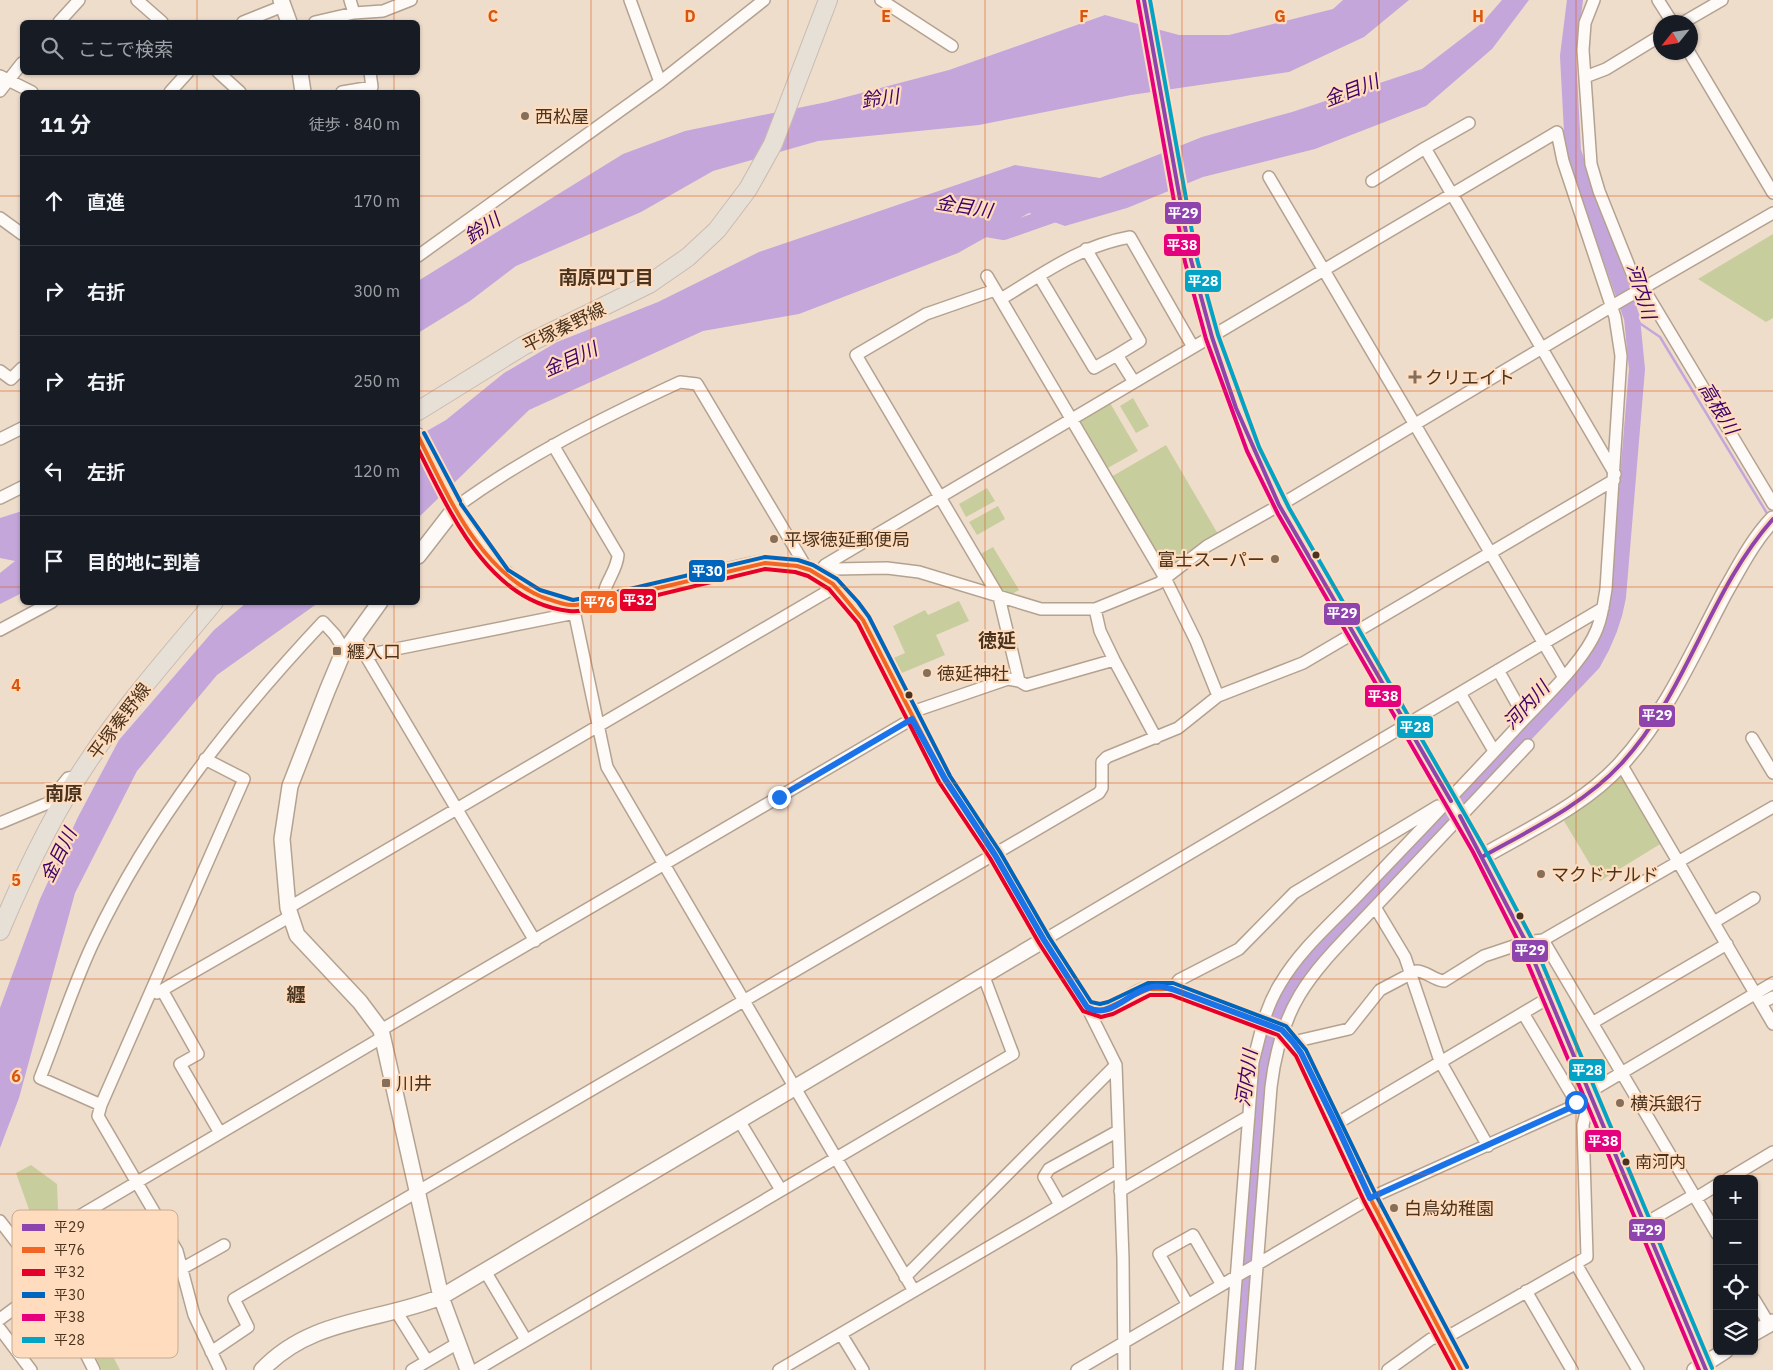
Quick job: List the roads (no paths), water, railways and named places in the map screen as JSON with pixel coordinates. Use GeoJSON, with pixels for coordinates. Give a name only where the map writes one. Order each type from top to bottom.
{"type":"FeatureCollection","features":[{"type":"Feature","properties":{"kind":"main road","name":"平塚秦野線"},"geometry":{"type":"LineString","coordinates":[[420,410],[523,346],[632,294],[669,271],[717,230],[748,189],[773,144],[828,0]]}},
{"type":"Feature","properties":{"kind":"main road","name":"平塚秦野線"},"geometry":{"type":"LineString","coordinates":[[0,931],[40,844],[78,777],[126,710],[212,605]]}},
{"type":"Feature","properties":{"kind":"street"},"geometry":{"type":"LineString","coordinates":[[61,20],[79,0]]}},
{"type":"Feature","properties":{"kind":"street"},"geometry":{"type":"LineString","coordinates":[[137,0],[160,20]]}},
{"type":"Feature","properties":{"kind":"street"},"geometry":{"type":"LineString","coordinates":[[350,0],[359,16]]}},
{"type":"Feature","properties":{"kind":"street"},"geometry":{"type":"LineString","coordinates":[[330,20],[383,11],[410,0]]}},
{"type":"Feature","properties":{"kind":"street"},"geometry":{"type":"LineString","coordinates":[[630,0],[660,82]]}},
{"type":"Feature","properties":{"kind":"street"},"geometry":{"type":"LineString","coordinates":[[420,255],[660,82],[764,0]]}},
{"type":"Feature","properties":{"kind":"street"},"geometry":{"type":"LineString","coordinates":[[880,0],[952,46]]}},
{"type":"Feature","properties":{"kind":"street"},"geometry":{"type":"LineString","coordinates":[[1144,0],[1191,260],[1212,337],[1236,408],[1279,505],[1460,817],[1526,942],[1702,1368],[1720,1355]]}},
{"type":"Feature","properties":{"kind":"street"},"geometry":{"type":"LineString","coordinates":[[1594,0],[1584,32],[1585,78],[1591,164],[1599,190],[1642,290],[1773,504]]}},
{"type":"Feature","properties":{"kind":"street"},"geometry":{"type":"LineString","coordinates":[[1658,0],[1668,15]]}},
{"type":"Feature","properties":{"kind":"street"},"geometry":{"type":"LineString","coordinates":[[1696,15],[1722,0]]}},
{"type":"Feature","properties":{"kind":"street"},"geometry":{"type":"LineString","coordinates":[[247,20],[282,3],[288,20]]}},
{"type":"Feature","properties":{"kind":"street"},"geometry":{"type":"LineString","coordinates":[[1585,78],[1606,69],[1653,40]]}},
{"type":"Feature","properties":{"kind":"street"},"geometry":{"type":"LineString","coordinates":[[1695,60],[1773,193]]}},
{"type":"Feature","properties":{"kind":"street"},"geometry":{"type":"LineString","coordinates":[[0,91],[4,78],[20,65]]}},
{"type":"Feature","properties":{"kind":"street"},"geometry":{"type":"LineString","coordinates":[[172,90],[185,75]]}},
{"type":"Feature","properties":{"kind":"street"},"geometry":{"type":"LineString","coordinates":[[221,75],[238,90]]}},
{"type":"Feature","properties":{"kind":"street"},"geometry":{"type":"LineString","coordinates":[[300,75],[303,90]]}},
{"type":"Feature","properties":{"kind":"street"},"geometry":{"type":"LineString","coordinates":[[354,90],[372,87],[370,75]]}},
{"type":"Feature","properties":{"kind":"street"},"geometry":{"type":"LineString","coordinates":[[4,78],[28,90]]}},
{"type":"Feature","properties":{"kind":"street"},"geometry":{"type":"LineString","coordinates":[[1372,181],[1469,122]]}},
{"type":"Feature","properties":{"kind":"street"},"geometry":{"type":"LineString","coordinates":[[812,570],[825,565],[1557,132],[1563,161],[1612,306],[1622,372],[1603,608],[1597,629],[1588,647],[1526,718],[1450,800],[1302,953],[1280,984],[1272,1026],[1271,1087],[1249,1370]]}},
{"type":"Feature","properties":{"kind":"street"},"geometry":{"type":"LineString","coordinates":[[1425,148],[1614,477]]}},
{"type":"Feature","properties":{"kind":"street"},"geometry":{"type":"LineString","coordinates":[[1269,178],[1563,676]]}},
{"type":"Feature","properties":{"kind":"street"},"geometry":{"type":"LineString","coordinates":[[366,655],[574,609],[758,564],[785,563],[812,570],[887,568],[919,572],[1041,609],[1095,609],[1165,578],[1207,546],[1773,213]]}},
{"type":"Feature","properties":{"kind":"street"},"geometry":{"type":"LineString","coordinates":[[0,218],[20,233]]}},
{"type":"Feature","properties":{"kind":"street"},"geometry":{"type":"LineString","coordinates":[[1019,680],[999,597],[856,355],[926,314],[998,295],[1039,276],[1086,248],[1106,241],[1130,237],[1193,347]]}},
{"type":"Feature","properties":{"kind":"street"},"geometry":{"type":"LineString","coordinates":[[1039,276],[1094,368],[1117,355],[1140,341],[1086,248]]}},
{"type":"Feature","properties":{"kind":"street"},"geometry":{"type":"LineString","coordinates":[[986,276],[1165,578],[1196,641],[1218,696]]}},
{"type":"Feature","properties":{"kind":"street"},"geometry":{"type":"LineString","coordinates":[[1117,355],[1134,382]]}},
{"type":"Feature","properties":{"kind":"street"},"geometry":{"type":"LineString","coordinates":[[0,371],[11,379],[20,370]]}},
{"type":"Feature","properties":{"kind":"street"},"geometry":{"type":"LineString","coordinates":[[420,553],[455,506],[553,445],[588,425],[680,382],[696,384],[812,570],[847,598],[863,620],[945,779],[995,855],[1044,940],[1087,1007],[1116,1064],[1124,1370]]}},
{"type":"Feature","properties":{"kind":"street"},"geometry":{"type":"LineString","coordinates":[[0,439],[20,429]]}},
{"type":"Feature","properties":{"kind":"street"},"geometry":{"type":"LineString","coordinates":[[420,440],[455,506],[490,558],[504,575],[537,596],[574,609]]}},
{"type":"Feature","properties":{"kind":"street"},"geometry":{"type":"LineString","coordinates":[[553,445],[618,554],[617,564],[603,590],[603,601]]}},
{"type":"Feature","properties":{"kind":"street"},"geometry":{"type":"LineString","coordinates":[[210,1352],[248,1327],[234,1299],[1099,793],[1102,788],[1102,762],[1107,757],[1178,728],[1218,696],[1303,663],[1491,553],[1614,477]]}},
{"type":"Feature","properties":{"kind":"street"},"geometry":{"type":"LineString","coordinates":[[0,498],[20,488]]}},
{"type":"Feature","properties":{"kind":"street"},"geometry":{"type":"LineString","coordinates":[[1482,857],[1581,798],[1621,764],[1658,715],[1739,566],[1769,524]]}},
{"type":"Feature","properties":{"kind":"street"},"geometry":{"type":"LineString","coordinates":[[149,998],[456,809],[835,587]]}},
{"type":"Feature","properties":{"kind":"street"},"geometry":{"type":"LineString","coordinates":[[0,630],[46,605]]}},
{"type":"Feature","properties":{"kind":"street"},"geometry":{"type":"LineString","coordinates":[[378,605],[345,651],[327,690],[290,786],[282,839],[289,913],[306,946],[360,1002],[382,1034],[441,1297],[468,1370]]}},
{"type":"Feature","properties":{"kind":"street"},"geometry":{"type":"LineString","coordinates":[[262,1370],[272,1359],[302,1338],[329,1327],[396,1311],[441,1297],[795,1090],[1535,649],[1543,642],[1603,608]]}},
{"type":"Feature","properties":{"kind":"street"},"geometry":{"type":"LineString","coordinates":[[574,609],[607,767],[914,1292]]}},
{"type":"Feature","properties":{"kind":"street"},"geometry":{"type":"LineString","coordinates":[[1095,609],[1100,631],[1156,738]]}},
{"type":"Feature","properties":{"kind":"street"},"geometry":{"type":"LineString","coordinates":[[101,1105],[40,1078],[101,927],[145,846],[205,759],[254,698],[323,622],[335,635],[345,651]]}},
{"type":"Feature","properties":{"kind":"street"},"geometry":{"type":"LineString","coordinates":[[354,636],[534,941]]}},
{"type":"Feature","properties":{"kind":"street"},"geometry":{"type":"LineString","coordinates":[[89,1210],[911,716],[1008,679],[1019,680],[1026,685],[1114,660]]}},
{"type":"Feature","properties":{"kind":"street"},"geometry":{"type":"LineString","coordinates":[[1498,670],[1526,718]]}},
{"type":"Feature","properties":{"kind":"street"},"geometry":{"type":"LineString","coordinates":[[1460,693],[1494,751]]}},
{"type":"Feature","properties":{"kind":"street"},"geometry":{"type":"LineString","coordinates":[[1752,738],[1773,773]]}},
{"type":"Feature","properties":{"kind":"street"},"geometry":{"type":"LineString","coordinates":[[1229,1370],[1253,1062],[1272,1026],[1287,1016],[1305,984],[1528,745]]}},
{"type":"Feature","properties":{"kind":"street"},"geometry":{"type":"LineString","coordinates":[[153,1210],[98,1116],[101,1105],[244,779],[205,759]]}},
{"type":"Feature","properties":{"kind":"street"},"geometry":{"type":"LineString","coordinates":[[1621,764],[1773,1024]]}},
{"type":"Feature","properties":{"kind":"street"},"geometry":{"type":"LineString","coordinates":[[0,823],[48,803],[68,778],[78,777]]}},
{"type":"Feature","properties":{"kind":"street"},"geometry":{"type":"LineString","coordinates":[[1172,989],[1179,980],[1239,948],[1294,893],[1450,800]]}},
{"type":"Feature","properties":{"kind":"street"},"geometry":{"type":"LineString","coordinates":[[1293,1042],[1349,1029],[1380,990],[1411,973],[1423,971],[1437,981],[1444,981],[1484,956],[1526,942],[1543,940],[1773,807]]}},
{"type":"Feature","properties":{"kind":"street"},"geometry":{"type":"LineString","coordinates":[[1714,922],[1754,898]]}},
{"type":"Feature","properties":{"kind":"street"},"geometry":{"type":"LineString","coordinates":[[1375,907],[1405,957],[1440,1061],[1488,1146]]}},
{"type":"Feature","properties":{"kind":"street"},"geometry":{"type":"LineString","coordinates":[[1543,940],[1713,1227]]}},
{"type":"Feature","properties":{"kind":"street"},"geometry":{"type":"LineString","coordinates":[[1592,1023],[1727,944]]}},
{"type":"Feature","properties":{"kind":"street"},"geometry":{"type":"LineString","coordinates":[[476,1370],[1013,1054],[984,977]]}},
{"type":"Feature","properties":{"kind":"street"},"geometry":{"type":"LineString","coordinates":[[1388,1370],[1431,1339],[1444,1337],[1587,1257],[1583,1125],[1590,1095],[1596,1088],[1621,1073],[1758,998],[1773,983]]}},
{"type":"Feature","properties":{"kind":"street"},"geometry":{"type":"LineString","coordinates":[[1087,1007],[1100,1011],[1147,988],[1156,986],[1172,989],[1272,1026],[1293,1042],[1301,1053],[1370,1198],[1461,1370]]}},
{"type":"Feature","properties":{"kind":"street"},"geometry":{"type":"LineString","coordinates":[[162,990],[198,1054],[180,1064],[220,1133]]}},
{"type":"Feature","properties":{"kind":"street"},"geometry":{"type":"LineString","coordinates":[[1758,998],[1773,996]]}},
{"type":"Feature","properties":{"kind":"street"},"geometry":{"type":"LineString","coordinates":[[1336,1124],[1550,997]]}},
{"type":"Feature","properties":{"kind":"street"},"geometry":{"type":"LineString","coordinates":[[1077,1370],[1370,1198],[1574,1106],[1576,1102],[1523,1013]]}},
{"type":"Feature","properties":{"kind":"street"},"geometry":{"type":"LineString","coordinates":[[905,1277],[1116,1064]]}},
{"type":"Feature","properties":{"kind":"street"},"geometry":{"type":"LineString","coordinates":[[1120,1191],[1248,1116]]}},
{"type":"Feature","properties":{"kind":"street"},"geometry":{"type":"LineString","coordinates":[[740,1122],[781,1190]]}},
{"type":"Feature","properties":{"kind":"street"},"geometry":{"type":"LineString","coordinates":[[1060,1205],[1044,1177],[1049,1169],[1118,1131]]}},
{"type":"Feature","properties":{"kind":"street"},"geometry":{"type":"LineString","coordinates":[[1735,1175],[1773,1152]]}},
{"type":"Feature","properties":{"kind":"street"},"geometry":{"type":"LineString","coordinates":[[779,1370],[1119,1171]]}},
{"type":"Feature","properties":{"kind":"street"},"geometry":{"type":"LineString","coordinates":[[1644,1224],[1713,1188]]}},
{"type":"Feature","properties":{"kind":"street"},"geometry":{"type":"LineString","coordinates":[[0,1221],[12,1237]]}},
{"type":"Feature","properties":{"kind":"street"},"geometry":{"type":"LineString","coordinates":[[1188,1304],[1159,1254],[1193,1235],[1222,1285]]}},
{"type":"Feature","properties":{"kind":"street"},"geometry":{"type":"LineString","coordinates":[[183,1268],[224,1245]]}},
{"type":"Feature","properties":{"kind":"street"},"geometry":{"type":"LineString","coordinates":[[178,1254],[194,1315],[220,1370]]}},
{"type":"Feature","properties":{"kind":"street"},"geometry":{"type":"LineString","coordinates":[[1576,1264],[1638,1370]]}},
{"type":"Feature","properties":{"kind":"street"},"geometry":{"type":"LineString","coordinates":[[485,1271],[526,1340]]}},
{"type":"Feature","properties":{"kind":"street"},"geometry":{"type":"LineString","coordinates":[[1526,1290],[1572,1370]]}},
{"type":"Feature","properties":{"kind":"street"},"geometry":{"type":"LineString","coordinates":[[1758,1304],[1771,1323],[1758,1331]]}},
{"type":"Feature","properties":{"kind":"street"},"geometry":{"type":"LineString","coordinates":[[0,1319],[12,1310]]}},
{"type":"Feature","properties":{"kind":"street"},"geometry":{"type":"LineString","coordinates":[[396,1311],[427,1361]]}},
{"type":"Feature","properties":{"kind":"street"},"geometry":{"type":"LineString","coordinates":[[0,1330],[12,1345]]}},
{"type":"Feature","properties":{"kind":"street"},"geometry":{"type":"LineString","coordinates":[[842,1334],[862,1370]]}},
{"type":"Feature","properties":{"kind":"street"},"geometry":{"type":"LineString","coordinates":[[412,1370],[458,1343]]}},
{"type":"Feature","properties":{"kind":"street"},"geometry":{"type":"LineString","coordinates":[[22,1358],[31,1370]]}},
{"type":"Feature","properties":{"kind":"street"},"geometry":{"type":"LineString","coordinates":[[88,1358],[94,1370]]}},
{"type":"Feature","properties":{"kind":"water","name":"鈴川"},"geometry":{"type":"Polygon","coordinates":[[[1343,0],[1409,0],[1364,37],[1289,72],[1131,95],[979,125],[818,141],[713,171],[641,212],[516,266],[470,301],[420,332],[420,280],[623,154],[685,131],[827,102],[949,70],[1105,15],[1179,35],[1229,35],[1333,9],[1343,0]]]}},
{"type":"Feature","properties":{"kind":"water"},"geometry":{"type":"Polygon","coordinates":[[[1502,0],[1529,0],[1492,49],[1426,106],[1315,149],[1203,177],[1127,208],[1065,226],[1029,213],[958,253],[799,314],[703,331],[529,410],[420,516],[420,435],[446,420],[504,373],[557,342],[658,302],[759,252],[1015,165],[1100,178],[1202,137],[1292,112],[1422,69],[1482,23],[1502,0]]]}},
{"type":"Feature","properties":{"kind":"water"},"geometry":{"type":"Polygon","coordinates":[[[20,512],[20,594],[0,604],[0,573],[15,561],[0,558],[0,518],[20,512]]]}},
{"type":"Feature","properties":{"kind":"water"},"geometry":{"type":"Polygon","coordinates":[[[244,605],[315,605],[217,675],[137,771],[75,893],[19,1098],[0,1148],[0,1008],[40,899],[78,817],[119,740],[214,630],[244,605]]]}},
{"type":"Feature","properties":{"kind":"waterway","name":"河内川"},"geometry":{"type":"LineString","coordinates":[[1241,1370],[1264,1064],[1282,1006],[1296,981],[1316,955],[1593,663],[1606,639],[1614,615],[1618,597],[1637,369],[1632,318],[1573,151],[1568,56],[1575,0]]}},
{"type":"Feature","properties":{"kind":"waterway","name":"金目川"},"geometry":{"type":"LineString","coordinates":[[975,227],[1004,232],[1064,211]]}},
{"type":"Feature","properties":{"kind":"waterway","name":"高根川"},"geometry":{"type":"LineString","coordinates":[[1632,318],[1660,337],[1768,515]]}},
{"type":"Feature","properties":{"kind":"place","name":"西松屋"},"geometry":{"type":"Point","coordinates":[525,116]}},
{"type":"Feature","properties":{"kind":"place","name":"クリエイト"},"geometry":{"type":"Point","coordinates":[1415,377]}},
{"type":"Feature","properties":{"kind":"place","name":"平塚徳延郵便局"},"geometry":{"type":"Point","coordinates":[774,539]}},
{"type":"Feature","properties":{"kind":"place","name":"富士スーパー"},"geometry":{"type":"Point","coordinates":[1275,559]}},
{"type":"Feature","properties":{"kind":"place","name":"纒入口"},"geometry":{"type":"Point","coordinates":[337,651]}},
{"type":"Feature","properties":{"kind":"place","name":"徳延神社"},"geometry":{"type":"Point","coordinates":[927,673]}},
{"type":"Feature","properties":{"kind":"place","name":"マクドナルド"},"geometry":{"type":"Point","coordinates":[1541,874]}},
{"type":"Feature","properties":{"kind":"place","name":"川井"},"geometry":{"type":"Point","coordinates":[386,1083]}},
{"type":"Feature","properties":{"kind":"place","name":"横浜銀行"},"geometry":{"type":"Point","coordinates":[1620,1103]}},
{"type":"Feature","properties":{"kind":"place","name":"南河内"},"geometry":{"type":"Point","coordinates":[1626,1162]}},
{"type":"Feature","properties":{"kind":"place","name":"白鳥幼稚園"},"geometry":{"type":"Point","coordinates":[1394,1208]}},
{"type":"Feature","properties":{"kind":"district","name":"南原四丁目"},"geometry":{"type":"Point","coordinates":[606,277]}},
{"type":"Feature","properties":{"kind":"district","name":"徳延"},"geometry":{"type":"Point","coordinates":[997,640]}},
{"type":"Feature","properties":{"kind":"district","name":"南原"},"geometry":{"type":"Point","coordinates":[64,793]}},
{"type":"Feature","properties":{"kind":"district","name":"纒"},"geometry":{"type":"Point","coordinates":[296,994]}}]}
